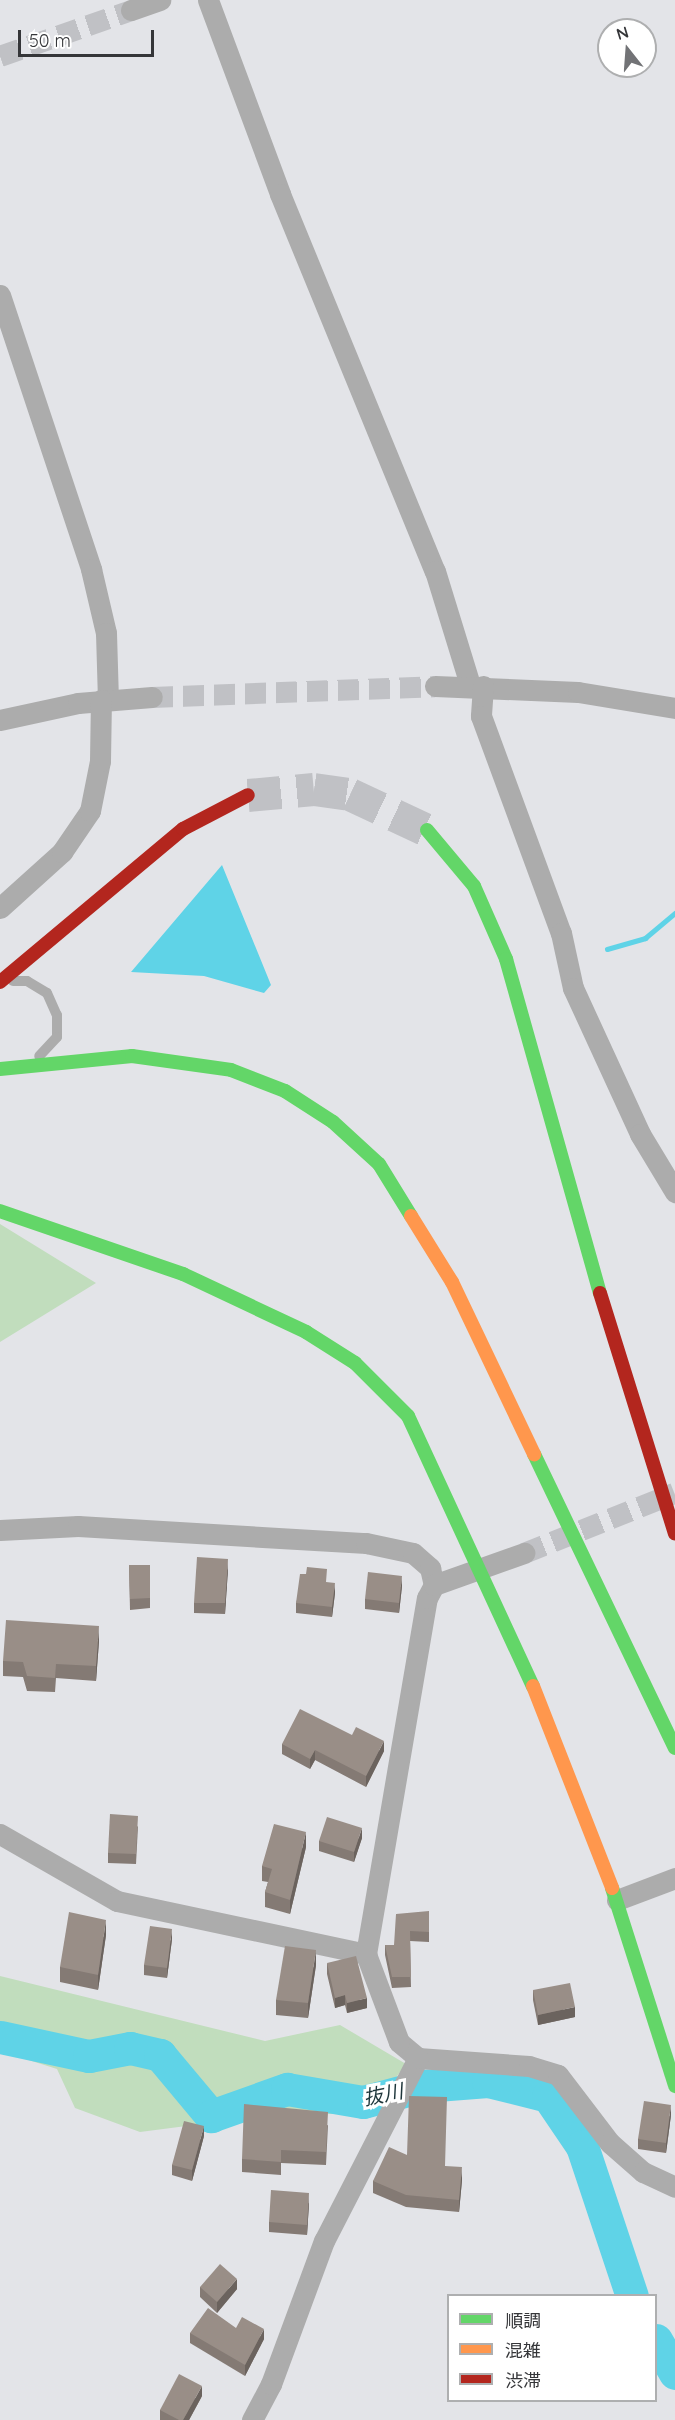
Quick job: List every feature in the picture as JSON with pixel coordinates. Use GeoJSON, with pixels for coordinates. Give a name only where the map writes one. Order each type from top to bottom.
{"type":"FeatureCollection","features":[{"type":"Feature","properties":{"kind":"main road"},"geometry":{"type":"LineString","coordinates":[[1,982],[183,830],[248,795]]}},
{"type":"Feature","properties":{"kind":"main road"},"geometry":{"type":"LineString","coordinates":[[427,830],[474,886],[506,959],[612,1334],[675,1534]]}},
{"type":"Feature","properties":{"kind":"main road"},"geometry":{"type":"LineString","coordinates":[[0,1069],[132,1056],[231,1070],[285,1090],[333,1122],[379,1164],[452,1282],[675,1748]]}},
{"type":"Feature","properties":{"kind":"main road"},"geometry":{"type":"LineString","coordinates":[[0,1211],[205,1283],[355,1363],[417,1429],[482,1571],[617,1900],[675,2086]]}},
{"type":"Feature","properties":{"kind":"street"},"geometry":{"type":"LineString","coordinates":[[131,10],[160,0]]}},
{"type":"Feature","properties":{"kind":"street"},"geometry":{"type":"LineString","coordinates":[[208,0],[280,194],[435,571],[476,686],[481,717],[564,943],[573,988],[640,1134],[675,1192]]}},
{"type":"Feature","properties":{"kind":"street"},"geometry":{"type":"LineString","coordinates":[[0,295],[91,569],[107,642],[100,761],[90,811],[62,852],[0,908]]}},
{"type":"Feature","properties":{"kind":"street"},"geometry":{"type":"LineString","coordinates":[[435,686],[578,692],[675,708]]}},
{"type":"Feature","properties":{"kind":"street"},"geometry":{"type":"LineString","coordinates":[[0,720],[104,700],[152,697]]}},
{"type":"Feature","properties":{"kind":"street"},"geometry":{"type":"LineString","coordinates":[[0,1530],[78,1526],[366,1543],[413,1553],[430,1568],[434,1585],[427,1598],[366,1954],[399,2042],[413,2066]]}},
{"type":"Feature","properties":{"kind":"street"},"geometry":{"type":"LineString","coordinates":[[434,1585],[482,1571],[524,1553]]}},
{"type":"Feature","properties":{"kind":"street"},"geometry":{"type":"LineString","coordinates":[[0,1834],[117,1901],[366,1954]]}},
{"type":"Feature","properties":{"kind":"street"},"geometry":{"type":"LineString","coordinates":[[617,1900],[675,1878]]}},
{"type":"Feature","properties":{"kind":"street"},"geometry":{"type":"LineString","coordinates":[[252,2420],[271,2384],[324,2241],[413,2066]]}},
{"type":"Feature","properties":{"kind":"street"},"geometry":{"type":"LineString","coordinates":[[413,2066],[529,2066],[558,2075],[610,2143],[643,2172],[675,2187]]}},
{"type":"Feature","properties":{"kind":"lane"},"geometry":{"type":"LineString","coordinates":[[1,982],[27,981],[46,993],[57,1015],[57,1037],[26,1066]]}},
{"type":"Feature","properties":{"kind":"green space"},"geometry":{"type":"Polygon","coordinates":[[[0,1224],[96,1283],[0,1342],[0,1224]]]}},
{"type":"Feature","properties":{"kind":"green space"},"geometry":{"type":"Polygon","coordinates":[[[0,1976],[265,2041],[340,2025],[406,2064],[369,2114],[279,2114],[140,2132],[75,2108],[57,2069],[0,2051],[0,1976]]]}},
{"type":"Feature","properties":{"kind":"water"},"geometry":{"type":"Polygon","coordinates":[[[222,865],[271,985],[264,993],[204,976],[131,972],[222,865]]]}},
{"type":"Feature","properties":{"kind":"building"},"geometry":{"type":"Polygon","coordinates":[[[197,1557],[228,1559],[225,1603],[194,1603],[197,1557]]]}},
{"type":"Feature","properties":{"kind":"building"},"geometry":{"type":"Polygon","coordinates":[[[129,1565],[150,1565],[150,1598],[130,1599],[129,1565]]]}},
{"type":"Feature","properties":{"kind":"building"},"geometry":{"type":"Polygon","coordinates":[[[307,1567],[327,1569],[326,1582],[335,1583],[332,1607],[296,1603],[300,1574],[306,1574],[307,1567]]]}},
{"type":"Feature","properties":{"kind":"building"},"geometry":{"type":"Polygon","coordinates":[[[368,1572],[402,1576],[399,1603],[365,1599],[368,1572]]]}},
{"type":"Feature","properties":{"kind":"building"},"geometry":{"type":"Polygon","coordinates":[[[6,1620],[99,1626],[96,1666],[56,1664],[55,1678],[27,1676],[23,1662],[3,1661],[6,1620]]]}},
{"type":"Feature","properties":{"kind":"building"},"geometry":{"type":"Polygon","coordinates":[[[300,1709],[352,1735],[356,1727],[384,1741],[366,1776],[315,1750],[310,1759],[282,1744],[300,1709]]]}},
{"type":"Feature","properties":{"kind":"building"},"geometry":{"type":"Polygon","coordinates":[[[110,1814],[138,1816],[136,1854],[108,1853],[110,1814]]]}},
{"type":"Feature","properties":{"kind":"building"},"geometry":{"type":"Polygon","coordinates":[[[327,1817],[362,1828],[354,1852],[319,1841],[327,1817]]]}},
{"type":"Feature","properties":{"kind":"building"},"geometry":{"type":"Polygon","coordinates":[[[274,1824],[306,1832],[290,1900],[265,1892],[272,1869],[262,1866],[274,1824]]]}},
{"type":"Feature","properties":{"kind":"building"},"geometry":{"type":"Polygon","coordinates":[[[429,1911],[429,1932],[410,1931],[411,1977],[392,1977],[385,1945],[394,1945],[396,1914],[429,1911]]]}},
{"type":"Feature","properties":{"kind":"building"},"geometry":{"type":"Polygon","coordinates":[[[69,1912],[106,1920],[98,1975],[60,1967],[69,1912]]]}},
{"type":"Feature","properties":{"kind":"building"},"geometry":{"type":"Polygon","coordinates":[[[150,1926],[172,1929],[167,1968],[144,1965],[150,1926]]]}},
{"type":"Feature","properties":{"kind":"building"},"geometry":{"type":"Polygon","coordinates":[[[285,1946],[316,1950],[308,2003],[276,2000],[285,1946]]]}},
{"type":"Feature","properties":{"kind":"building"},"geometry":{"type":"Polygon","coordinates":[[[356,1956],[367,1998],[347,2003],[345,1995],[335,1998],[327,1963],[356,1956]]]}},
{"type":"Feature","properties":{"kind":"building"},"geometry":{"type":"Polygon","coordinates":[[[570,1983],[575,2007],[538,2015],[533,1990],[570,1983]]]}},
{"type":"Feature","properties":{"kind":"building"},"geometry":{"type":"Polygon","coordinates":[[[409,2096],[447,2097],[445,2166],[462,2167],[459,2200],[406,2195],[373,2181],[389,2147],[407,2155],[409,2096]]]}},
{"type":"Feature","properties":{"kind":"building"},"geometry":{"type":"Polygon","coordinates":[[[644,2101],[671,2105],[666,2143],[638,2139],[644,2101]]]}},
{"type":"Feature","properties":{"kind":"building"},"geometry":{"type":"Polygon","coordinates":[[[244,2104],[328,2112],[326,2152],[281,2150],[281,2162],[242,2159],[244,2104]]]}},
{"type":"Feature","properties":{"kind":"building"},"geometry":{"type":"Polygon","coordinates":[[[184,2121],[204,2126],[192,2170],[172,2165],[184,2121]]]}},
{"type":"Feature","properties":{"kind":"building"},"geometry":{"type":"Polygon","coordinates":[[[271,2190],[309,2193],[307,2225],[269,2222],[271,2190]]]}},
{"type":"Feature","properties":{"kind":"building"},"geometry":{"type":"Polygon","coordinates":[[[220,2264],[237,2279],[217,2302],[200,2287],[220,2264]]]}},
{"type":"Feature","properties":{"kind":"building"},"geometry":{"type":"Polygon","coordinates":[[[208,2308],[236,2328],[242,2317],[264,2329],[245,2365],[190,2333],[208,2308]]]}},
{"type":"Feature","properties":{"kind":"building"},"geometry":{"type":"Polygon","coordinates":[[[179,2374],[202,2386],[183,2420],[160,2410],[179,2374]]]}},
{"type":"Feature","properties":{"kind":"waterway"},"geometry":{"type":"LineString","coordinates":[[607,949],[645,938],[675,913]]}},
{"type":"Feature","properties":{"kind":"waterway","name":"抜川"},"geometry":{"type":"LineString","coordinates":[[0,2037],[89,2056],[130,2048],[160,2055],[211,2116],[287,2089],[363,2102],[423,2086],[488,2081],[548,2096],[582,2146],[631,2294]]}},
{"type":"Feature","properties":{"kind":"waterway","name":"抜川"},"geometry":{"type":"LineString","coordinates":[[657,2342],[675,2373]]}},
{"type":"Feature","properties":{"kind":"tunnel"},"geometry":{"type":"LineString","coordinates":[[0,56],[131,10]]}},
{"type":"Feature","properties":{"kind":"tunnel"},"geometry":{"type":"LineString","coordinates":[[152,697],[435,686]]}},
{"type":"Feature","properties":{"kind":"tunnel"},"geometry":{"type":"LineString","coordinates":[[248,795],[314,789],[350,794],[427,830]]}},
{"type":"Feature","properties":{"kind":"tunnel"},"geometry":{"type":"LineString","coordinates":[[524,1553],[674,1493]]}},
{"type":"Feature","properties":{"kind":"traffic: fast"},"geometry":{"type":"LineString","coordinates":[[427,830],[474,886],[506,959],[600,1293]]}},
{"type":"Feature","properties":{"kind":"traffic: fast"},"geometry":{"type":"LineString","coordinates":[[0,1069],[132,1056],[231,1070],[285,1091],[333,1122],[379,1164],[411,1216]]}},
{"type":"Feature","properties":{"kind":"traffic: fast"},"geometry":{"type":"LineString","coordinates":[[0,1211],[183,1274],[306,1332],[355,1363],[408,1416],[533,1686]]}},
{"type":"Feature","properties":{"kind":"traffic: fast"},"geometry":{"type":"LineString","coordinates":[[534,1454],[675,1748]]}},
{"type":"Feature","properties":{"kind":"traffic: fast"},"geometry":{"type":"LineString","coordinates":[[612,1888],[675,2086]]}},
{"type":"Feature","properties":{"kind":"traffic: slow"},"geometry":{"type":"LineString","coordinates":[[411,1216],[452,1282],[534,1454]]}},
{"type":"Feature","properties":{"kind":"traffic: slow"},"geometry":{"type":"LineString","coordinates":[[533,1686],[612,1888]]}},
{"type":"Feature","properties":{"kind":"traffic: jam"},"geometry":{"type":"LineString","coordinates":[[0,982],[183,829],[248,795]]}},
{"type":"Feature","properties":{"kind":"traffic: jam"},"geometry":{"type":"LineString","coordinates":[[600,1293],[675,1534]]}}]}
